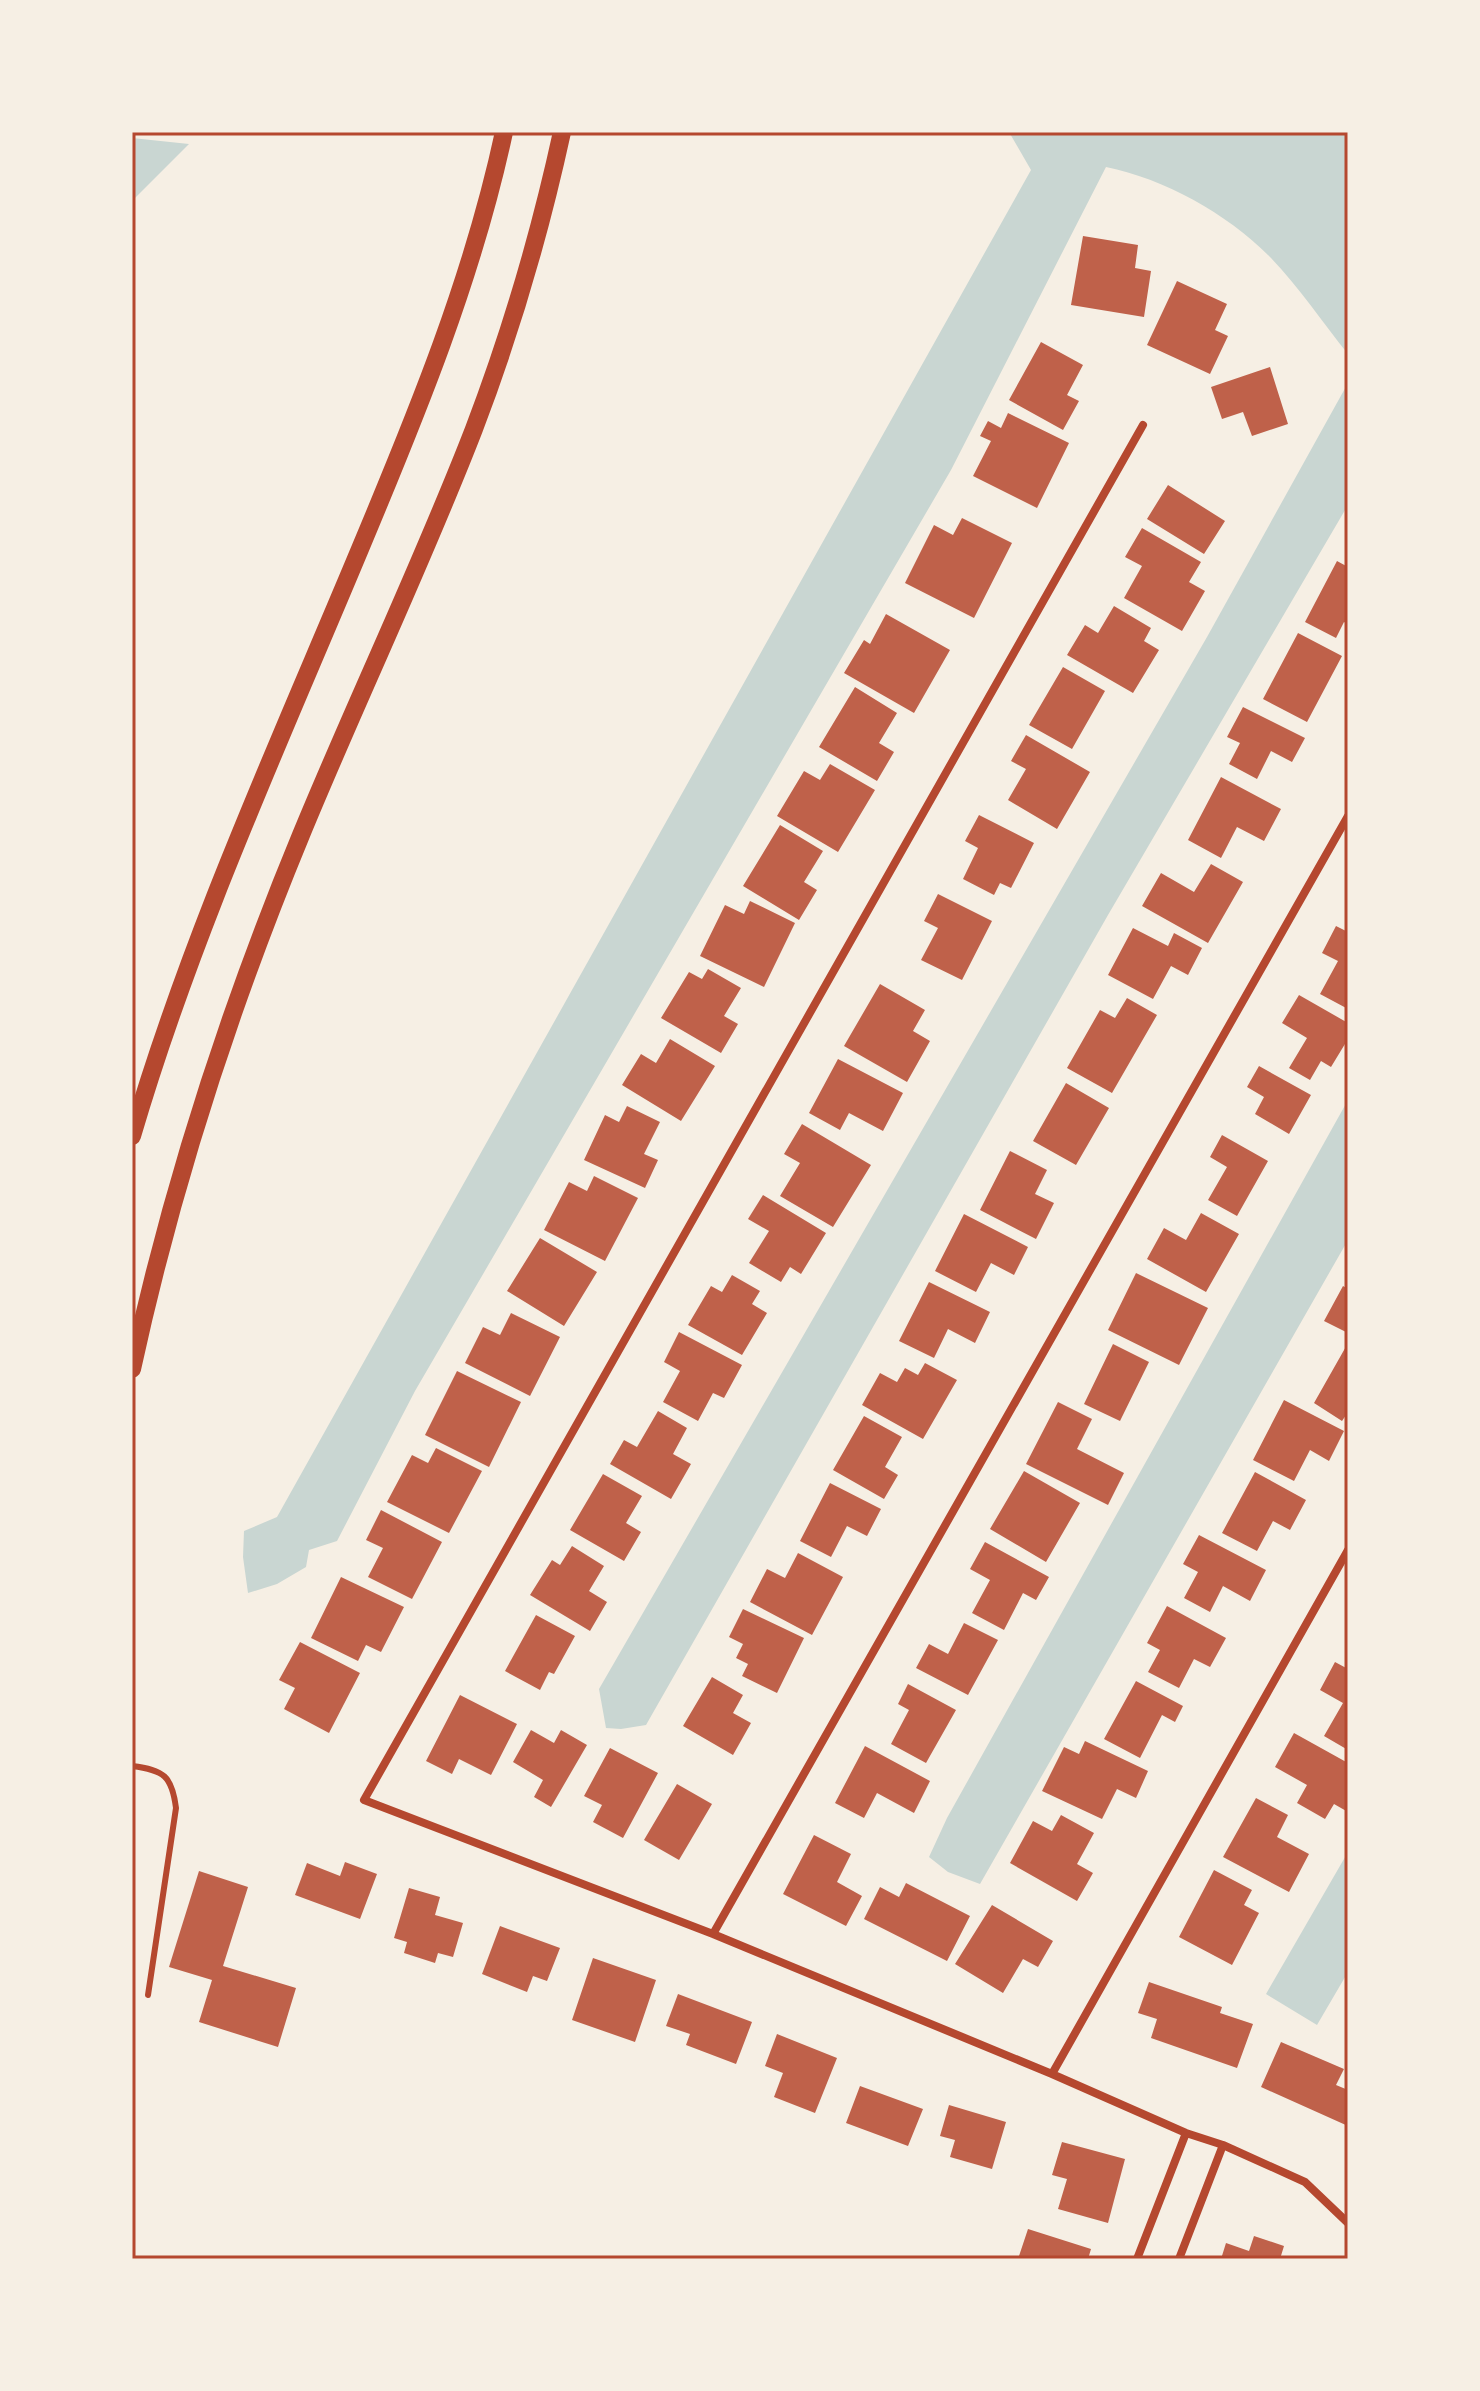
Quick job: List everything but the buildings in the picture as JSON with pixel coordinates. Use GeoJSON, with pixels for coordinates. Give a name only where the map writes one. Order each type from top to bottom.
{"type":"FeatureCollection","features":[{"type":"Feature","properties":{"kind":"main road"},"geometry":{"type":"LineString","coordinates":[[132,1136],[164,1033],[205,919],[437,363],[479,233],[504,132]]}},
{"type":"Feature","properties":{"kind":"main road"},"geometry":{"type":"LineString","coordinates":[[132,1369],[169,1214],[227,1025],[301,836],[473,430],[527,275],[562,132]]}},
{"type":"Feature","properties":{"kind":"street"},"geometry":{"type":"LineString","coordinates":[[1143,425],[364,1800],[713,1934],[1052,2074],[1186,2133],[1223,2145],[1305,2182],[1348,2223]]}},
{"type":"Feature","properties":{"kind":"street"},"geometry":{"type":"LineString","coordinates":[[713,1934],[1348,816]]}},
{"type":"Feature","properties":{"kind":"street"},"geometry":{"type":"LineString","coordinates":[[1052,2074],[1348,1550]]}},
{"type":"Feature","properties":{"kind":"street"},"geometry":{"type":"LineString","coordinates":[[1137,2259],[1186,2133]]}},
{"type":"Feature","properties":{"kind":"street"},"geometry":{"type":"LineString","coordinates":[[1179,2259],[1223,2145]]}},
{"type":"Feature","properties":{"kind":"lane"},"geometry":{"type":"LineString","coordinates":[[132,1766],[150,1768],[164,1775],[173,1788],[176,1808],[148,1995]]}},
{"type":"Feature","properties":{"kind":"shaded area"},"geometry":{"type":"Polygon","coordinates":[[[1009,132],[1348,132],[1348,354],[1281,269],[1235,227],[1173,189],[1106,167],[951,470],[415,1391],[337,1541],[309,1550],[306,1567],[277,1584],[248,1593],[243,1557],[244,1531],[277,1517],[1031,170],[1009,132]]]}},
{"type":"Feature","properties":{"kind":"shaded area"},"geometry":{"type":"Polygon","coordinates":[[[132,138],[189,144],[132,201],[132,138]]]}},
{"type":"Feature","properties":{"kind":"shaded area"},"geometry":{"type":"Polygon","coordinates":[[[1348,383],[1348,505],[1108,915],[646,1725],[606,1728],[599,1689],[1207,637],[1348,383]]]}},
{"type":"Feature","properties":{"kind":"shaded area"},"geometry":{"type":"Polygon","coordinates":[[[1348,1100],[1348,1240],[980,1884],[948,1872],[929,1857],[947,1818],[1348,1100]]]}},
{"type":"Feature","properties":{"kind":"shaded area"},"geometry":{"type":"Polygon","coordinates":[[[1348,1852],[1348,1972],[1317,2025],[1266,1994],[1348,1852]]]}}]}
